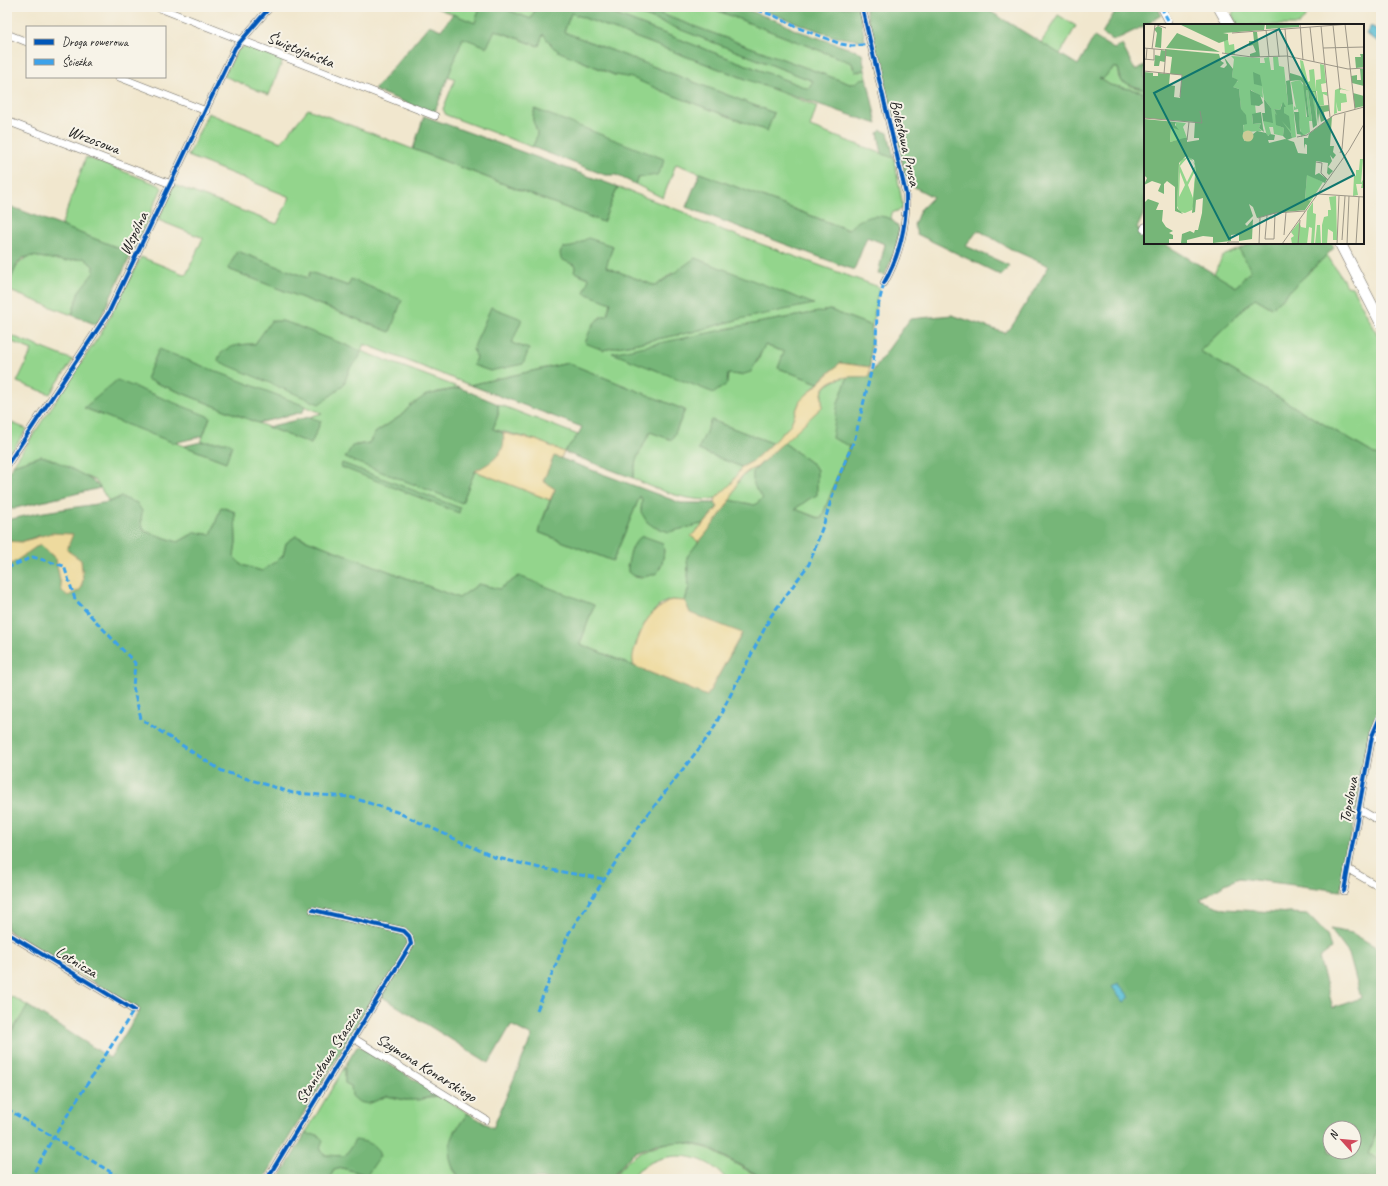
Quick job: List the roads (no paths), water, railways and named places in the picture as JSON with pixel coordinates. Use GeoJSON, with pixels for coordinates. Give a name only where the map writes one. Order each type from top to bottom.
{"type":"FeatureCollection","features":[{"type":"Feature","properties":{"kind":"main road"},"geometry":{"type":"LineString","coordinates":[[1219,7],[1228,24]]}},
{"type":"Feature","properties":{"kind":"main road"},"geometry":{"type":"LineString","coordinates":[[1341,244],[1381,323]]}},
{"type":"Feature","properties":{"kind":"street","name":"Świętojańska"},"geometry":{"type":"LineString","coordinates":[[156,7],[435,116]]}},
{"type":"Feature","properties":{"kind":"street","name":"Wspólna"},"geometry":{"type":"LineString","coordinates":[[7,465],[109,312],[240,40],[270,7]]}},
{"type":"Feature","properties":{"kind":"street","name":"Bolesława Prusa"},"geometry":{"type":"LineString","coordinates":[[862,7],[906,194],[906,207],[898,252],[893,267],[884,283]]}},
{"type":"Feature","properties":{"kind":"street"},"geometry":{"type":"LineString","coordinates":[[1161,7],[1168,20]]}},
{"type":"Feature","properties":{"kind":"street"},"geometry":{"type":"LineString","coordinates":[[7,34],[26,42]]}},
{"type":"Feature","properties":{"kind":"street"},"geometry":{"type":"LineString","coordinates":[[122,78],[206,111]]}},
{"type":"Feature","properties":{"kind":"street","name":"Wrzosowa"},"geometry":{"type":"LineString","coordinates":[[7,121],[170,184]]}},
{"type":"Feature","properties":{"kind":"street","name":"Topolowa"},"geometry":{"type":"LineString","coordinates":[[1344,891],[1372,736],[1381,715]]}},
{"type":"Feature","properties":{"kind":"street"},"geometry":{"type":"LineString","coordinates":[[1372,736],[1381,741]]}},
{"type":"Feature","properties":{"kind":"street"},"geometry":{"type":"LineString","coordinates":[[1359,809],[1381,822]]}},
{"type":"Feature","properties":{"kind":"street"},"geometry":{"type":"LineString","coordinates":[[1348,869],[1381,888]]}},
{"type":"Feature","properties":{"kind":"street","name":"Stanisława Staszica"},"geometry":{"type":"LineString","coordinates":[[267,1179],[410,944],[409,936],[404,931],[313,910]]}},
{"type":"Feature","properties":{"kind":"street","name":"Lotnicza"},"geometry":{"type":"LineString","coordinates":[[7,932],[134,1010]]}},
{"type":"Feature","properties":{"kind":"street","name":"Szymona Konarskiego"},"geometry":{"type":"LineString","coordinates":[[353,1038],[486,1120]]}},
{"type":"Feature","properties":{"kind":"water"},"geometry":{"type":"Polygon","coordinates":[[[1371,26],[1381,32],[1381,43],[1366,34],[1371,26]]]}},
{"type":"Feature","properties":{"kind":"water"},"geometry":{"type":"Polygon","coordinates":[[[1118,983],[1130,997],[1124,1002],[1112,987],[1118,983]]]}}]}
